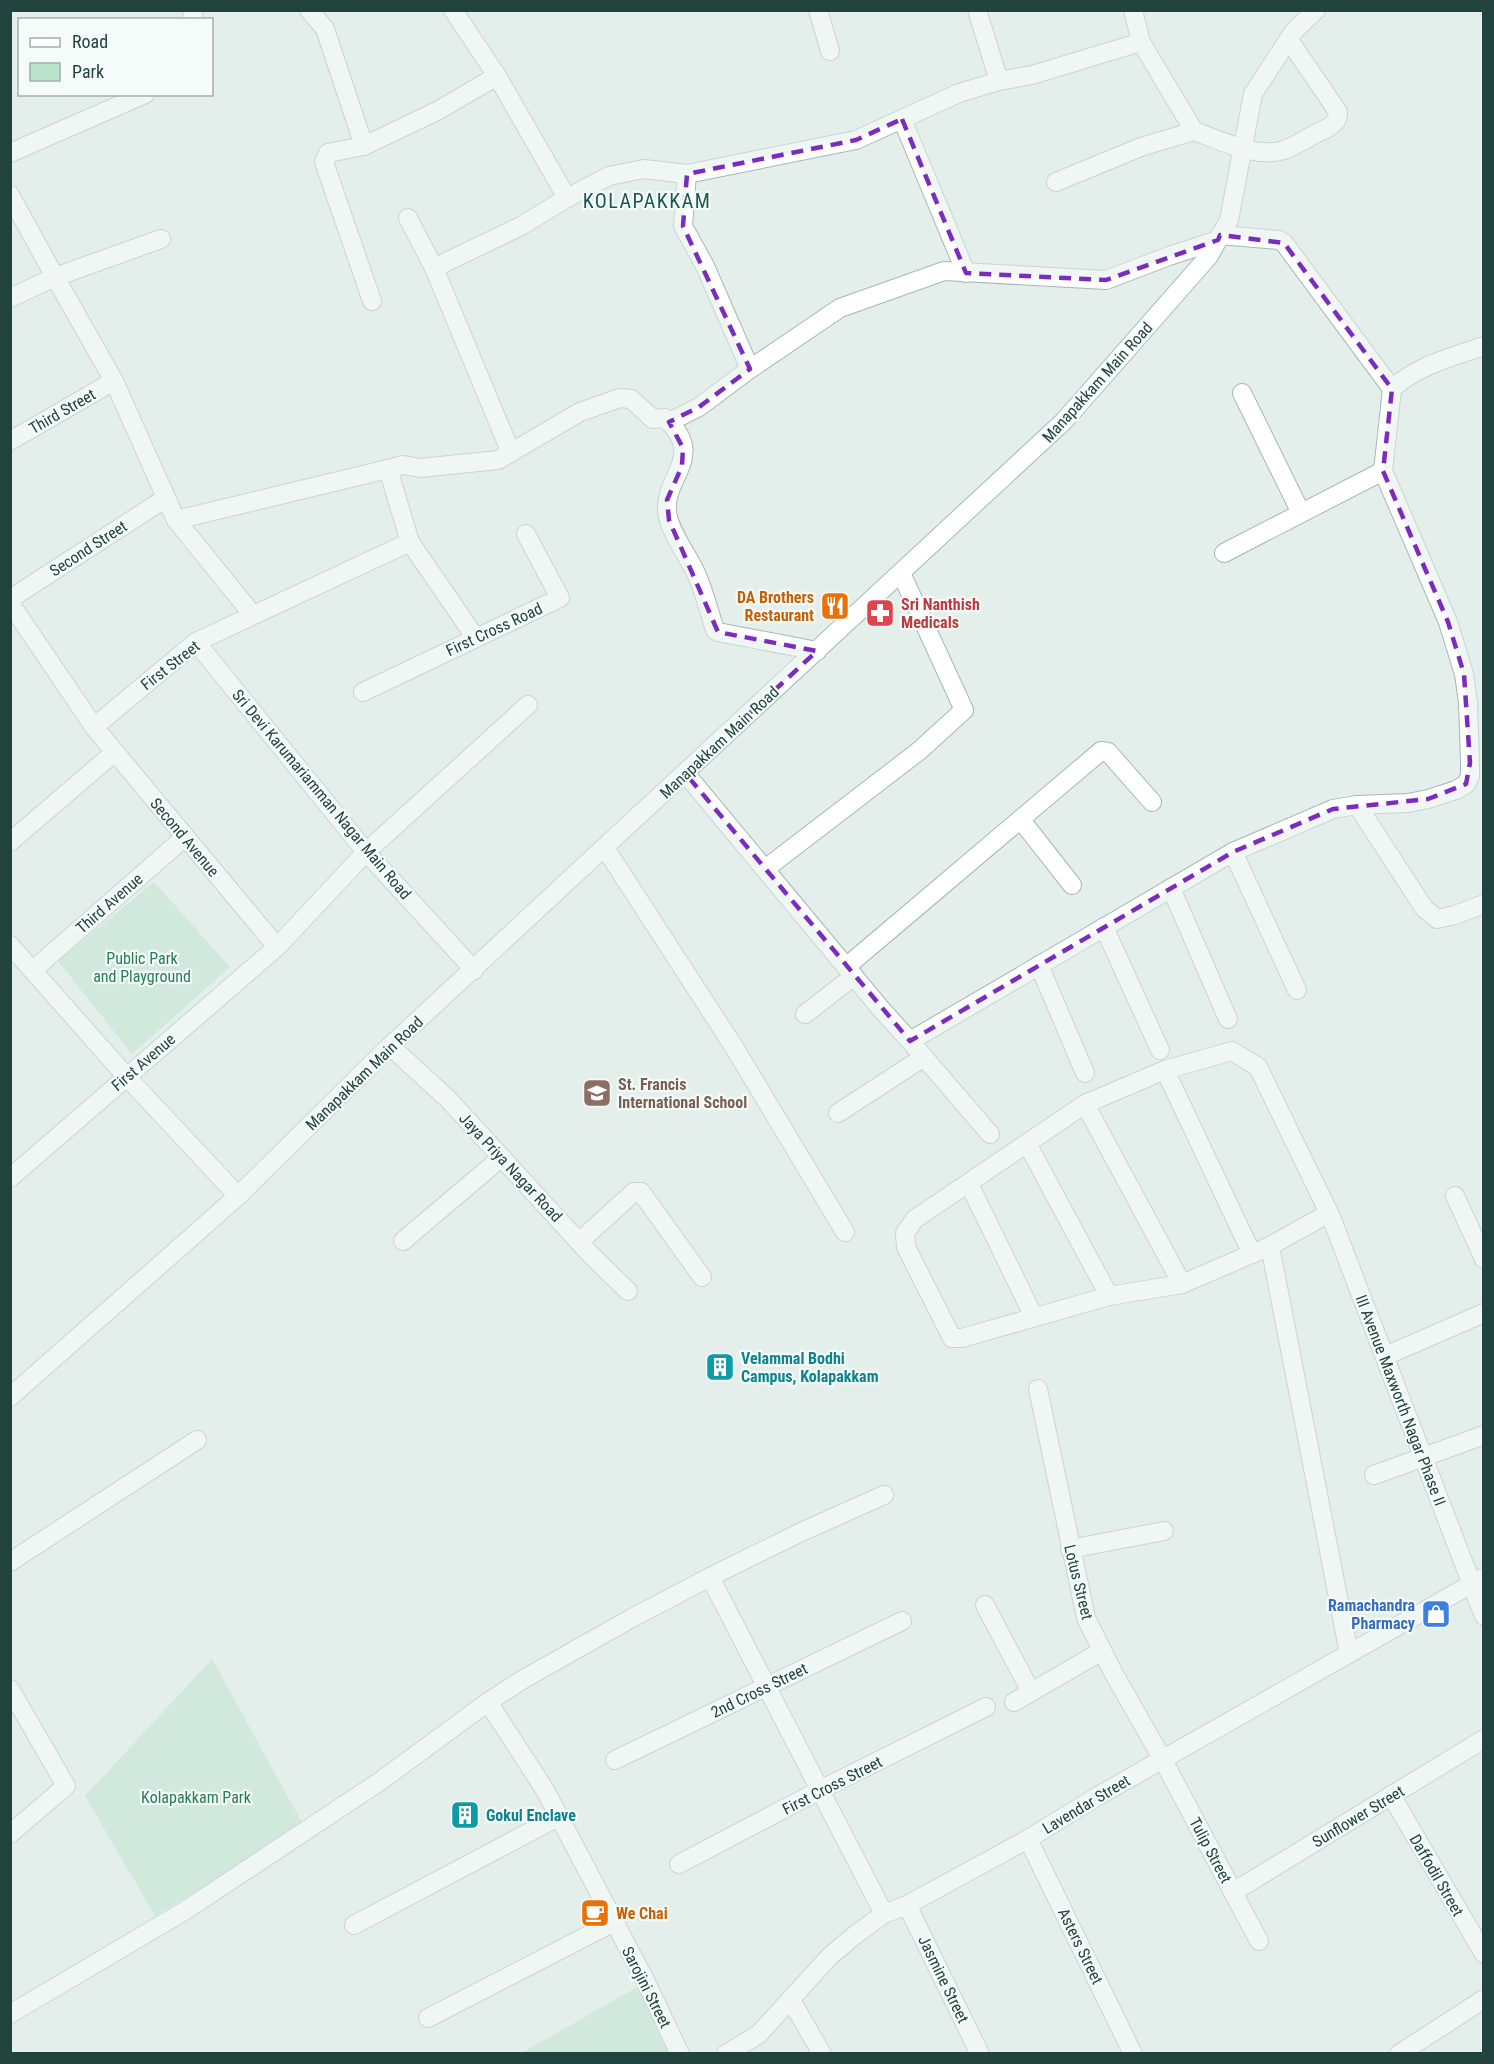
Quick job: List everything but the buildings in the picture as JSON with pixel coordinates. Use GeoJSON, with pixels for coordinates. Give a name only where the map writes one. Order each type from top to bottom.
{"type":"FeatureCollection","features":[{"type":"Feature","properties":{"kind":"street"},"geometry":{"type":"LineString","coordinates":[[309,10],[325,29],[364,146]]}},
{"type":"Feature","properties":{"kind":"street"},"geometry":{"type":"LineString","coordinates":[[453,10],[497,76],[567,198]]}},
{"type":"Feature","properties":{"kind":"street"},"geometry":{"type":"LineString","coordinates":[[818,10],[830,51]]}},
{"type":"Feature","properties":{"kind":"street"},"geometry":{"type":"LineString","coordinates":[[976,10],[999,81]]}},
{"type":"Feature","properties":{"kind":"street"},"geometry":{"type":"LineString","coordinates":[[1133,10],[1141,42],[1194,131]]}},
{"type":"Feature","properties":{"kind":"street","name":"Manapakkam Main Road"},"geometry":{"type":"LineString","coordinates":[[10,1396],[238,1196],[390,1046],[1065,421],[1209,256],[1229,220],[1253,94],[1294,31],[1316,10]]}},
{"type":"Feature","properties":{"kind":"street"},"geometry":{"type":"LineString","coordinates":[[1056,182],[1142,147],[1194,131],[1262,152],[1282,150],[1325,129],[1337,121],[1338,112],[1288,40]]}},
{"type":"Feature","properties":{"kind":"street"},"geometry":{"type":"LineString","coordinates":[[434,268],[521,226],[609,176],[644,170],[687,174],[856,140],[959,93],[999,81],[1032,75],[1141,42]]}},
{"type":"Feature","properties":{"kind":"street"},"geometry":{"type":"LineString","coordinates":[[372,300],[324,162],[328,153],[364,146],[439,110],[497,76]]}},
{"type":"Feature","properties":{"kind":"street"},"geometry":{"type":"LineString","coordinates":[[10,153],[106,102],[135,96]]}},
{"type":"Feature","properties":{"kind":"street"},"geometry":{"type":"LineString","coordinates":[[902,119],[966,273]]}},
{"type":"Feature","properties":{"kind":"street"},"geometry":{"type":"LineString","coordinates":[[687,174],[683,226],[705,266],[750,369]]}},
{"type":"Feature","properties":{"kind":"street"},"geometry":{"type":"LineString","coordinates":[[10,195],[114,381],[176,520],[254,615]]}},
{"type":"Feature","properties":{"kind":"street"},"geometry":{"type":"LineString","coordinates":[[408,218],[434,268],[511,453]]}},
{"type":"Feature","properties":{"kind":"street"},"geometry":{"type":"LineString","coordinates":[[669,422],[699,407],[840,308],[944,271],[1106,280],[1219,238],[1279,240],[1284,243],[1392,389]]}},
{"type":"Feature","properties":{"kind":"street"},"geometry":{"type":"LineString","coordinates":[[10,298],[55,277],[161,239]]}},
{"type":"Feature","properties":{"kind":"street"},"geometry":{"type":"LineString","coordinates":[[910,1041],[1233,852],[1333,809],[1357,805],[1408,803],[1456,790],[1466,783],[1470,776],[1468,702],[1464,674],[1448,622],[1383,471],[1392,389],[1403,379],[1424,368],[1484,346]]}},
{"type":"Feature","properties":{"kind":"street","name":"Third Street"},"geometry":{"type":"LineString","coordinates":[[10,441],[114,381]]}},
{"type":"Feature","properties":{"kind":"street"},"geometry":{"type":"LineString","coordinates":[[1242,393],[1301,513]]}},
{"type":"Feature","properties":{"kind":"street"},"geometry":{"type":"LineString","coordinates":[[176,520],[404,465],[420,468],[498,460],[580,412],[620,398],[631,399],[653,419],[665,418],[674,426],[683,448],[682,466],[667,500],[669,520],[697,577],[716,630],[817,651]]}},
{"type":"Feature","properties":{"kind":"street"},"geometry":{"type":"LineString","coordinates":[[388,469],[410,542],[475,637]]}},
{"type":"Feature","properties":{"kind":"street"},"geometry":{"type":"LineString","coordinates":[[1224,553],[1383,471]]}},
{"type":"Feature","properties":{"kind":"street","name":"Second Street"},"geometry":{"type":"LineString","coordinates":[[10,601],[166,498]]}},
{"type":"Feature","properties":{"kind":"street","name":"First Cross Road"},"geometry":{"type":"LineString","coordinates":[[363,692],[560,598],[526,534]]}},
{"type":"Feature","properties":{"kind":"street","name":"First Street"},"geometry":{"type":"LineString","coordinates":[[94,727],[196,642],[410,542]]}},
{"type":"Feature","properties":{"kind":"street"},"geometry":{"type":"LineString","coordinates":[[765,869],[919,751],[964,710],[901,573]]}},
{"type":"Feature","properties":{"kind":"street","name":"Second Avenue"},"geometry":{"type":"LineString","coordinates":[[10,601],[94,727],[277,947]]}},
{"type":"Feature","properties":{"kind":"street","name":"Sri Devi Karumariamman Nagar Main Road"},"geometry":{"type":"LineString","coordinates":[[196,642],[366,852],[474,970]]}},
{"type":"Feature","properties":{"kind":"street","name":"First Avenue"},"geometry":{"type":"LineString","coordinates":[[10,1178],[277,947],[366,852],[528,705]]}},
{"type":"Feature","properties":{"kind":"street"},"geometry":{"type":"LineString","coordinates":[[10,842],[115,752]]}},
{"type":"Feature","properties":{"kind":"street"},"geometry":{"type":"LineString","coordinates":[[805,1014],[850,971],[1101,752],[1108,752],[1152,802]]}},
{"type":"Feature","properties":{"kind":"street"},"geometry":{"type":"LineString","coordinates":[[685,773],[990,1134]]}},
{"type":"Feature","properties":{"kind":"street"},"geometry":{"type":"LineString","coordinates":[[1357,805],[1424,908],[1437,919],[1455,915],[1484,903]]}},
{"type":"Feature","properties":{"kind":"street"},"geometry":{"type":"LineString","coordinates":[[1021,820],[1072,885]]}},
{"type":"Feature","properties":{"kind":"street","name":"Third Avenue"},"geometry":{"type":"LineString","coordinates":[[33,970],[185,837]]}},
{"type":"Feature","properties":{"kind":"street"},"geometry":{"type":"LineString","coordinates":[[605,848],[734,1047],[845,1232]]}},
{"type":"Feature","properties":{"kind":"street"},"geometry":{"type":"LineString","coordinates":[[1233,852],[1297,990]]}},
{"type":"Feature","properties":{"kind":"street"},"geometry":{"type":"LineString","coordinates":[[1172,888],[1228,1019]]}},
{"type":"Feature","properties":{"kind":"street"},"geometry":{"type":"LineString","coordinates":[[1104,927],[1160,1050]]}},
{"type":"Feature","properties":{"kind":"street"},"geometry":{"type":"LineString","coordinates":[[10,945],[126,1076],[238,1196]]}},
{"type":"Feature","properties":{"kind":"street"},"geometry":{"type":"LineString","coordinates":[[1039,965],[1085,1073]]}},
{"type":"Feature","properties":{"kind":"street","name":"Jaya Priya Nagar Road"},"geometry":{"type":"LineString","coordinates":[[390,1046],[448,1099],[579,1242],[628,1291]]}},
{"type":"Feature","properties":{"kind":"street","name":"III Avenue Maxworth Nagar Phase II"},"geometry":{"type":"LineString","coordinates":[[1034,1317],[962,1338],[952,1338],[906,1247],[905,1233],[915,1219],[1028,1145],[1085,1104],[1164,1070],[1232,1051],[1258,1067],[1330,1215],[1423,1457],[1477,1580],[1484,1616]]}},
{"type":"Feature","properties":{"kind":"street"},"geometry":{"type":"LineString","coordinates":[[838,1113],[924,1057]]}},
{"type":"Feature","properties":{"kind":"street"},"geometry":{"type":"LineString","coordinates":[[1164,1070],[1252,1254]]}},
{"type":"Feature","properties":{"kind":"street"},"geometry":{"type":"LineString","coordinates":[[1085,1104],[1182,1284]]}},
{"type":"Feature","properties":{"kind":"street"},"geometry":{"type":"LineString","coordinates":[[1028,1145],[1109,1296]]}},
{"type":"Feature","properties":{"kind":"street"},"geometry":{"type":"LineString","coordinates":[[403,1241],[502,1157]]}},
{"type":"Feature","properties":{"kind":"street"},"geometry":{"type":"LineString","coordinates":[[969,1184],[1034,1317],[1109,1296],[1182,1284],[1270,1246],[1330,1215]]}},
{"type":"Feature","properties":{"kind":"street"},"geometry":{"type":"LineString","coordinates":[[579,1242],[634,1192],[641,1192],[702,1277]]}},
{"type":"Feature","properties":{"kind":"street"},"geometry":{"type":"LineString","coordinates":[[1455,1196],[1479,1234],[1484,1259]]}},
{"type":"Feature","properties":{"kind":"street"},"geometry":{"type":"LineString","coordinates":[[1270,1246],[1349,1654]]}},
{"type":"Feature","properties":{"kind":"street"},"geometry":{"type":"LineString","coordinates":[[1385,1356],[1484,1313]]}},
{"type":"Feature","properties":{"kind":"street","name":"Lotus Street"},"geometry":{"type":"LineString","coordinates":[[1038,1389],[1084,1613],[1102,1651],[1163,1760]]}},
{"type":"Feature","properties":{"kind":"street"},"geometry":{"type":"LineString","coordinates":[[1374,1475],[1484,1435]]}},
{"type":"Feature","properties":{"kind":"street"},"geometry":{"type":"LineString","coordinates":[[10,1562],[196,1440]]}},
{"type":"Feature","properties":{"kind":"street"},"geometry":{"type":"LineString","coordinates":[[10,2013],[195,1904],[380,1782],[488,1702],[522,1680],[710,1577],[797,1534],[884,1495]]}},
{"type":"Feature","properties":{"kind":"street"},"geometry":{"type":"LineString","coordinates":[[1070,1549],[1164,1531]]}},
{"type":"Feature","properties":{"kind":"street"},"geometry":{"type":"LineString","coordinates":[[710,1577],[884,1914]]}},
{"type":"Feature","properties":{"kind":"street","name":"Lavendar Street"},"geometry":{"type":"LineString","coordinates":[[726,2054],[759,2034],[829,1957],[884,1914],[908,1905],[1029,1839],[1098,1796],[1477,1580]]}},
{"type":"Feature","properties":{"kind":"street"},"geometry":{"type":"LineString","coordinates":[[985,1605],[1031,1692]]}},
{"type":"Feature","properties":{"kind":"street","name":"2nd Cross Street"},"geometry":{"type":"LineString","coordinates":[[615,1760],[902,1621]]}},
{"type":"Feature","properties":{"kind":"street"},"geometry":{"type":"LineString","coordinates":[[1014,1701],[1102,1651]]}},
{"type":"Feature","properties":{"kind":"street"},"geometry":{"type":"LineString","coordinates":[[10,1689],[66,1786],[10,1834]]}},
{"type":"Feature","properties":{"kind":"street","name":"Sarojini Street"},"geometry":{"type":"LineString","coordinates":[[488,1702],[545,1790],[680,2054]]}},
{"type":"Feature","properties":{"kind":"street","name":"First Cross Street"},"geometry":{"type":"LineString","coordinates":[[679,1864],[986,1707]]}},
{"type":"Feature","properties":{"kind":"street","name":"Sunflower Street"},"geometry":{"type":"LineString","coordinates":[[1233,1892],[1484,1739]]}},
{"type":"Feature","properties":{"kind":"street","name":"Tulip Street"},"geometry":{"type":"LineString","coordinates":[[1163,1760],[1259,1941]]}},
{"type":"Feature","properties":{"kind":"street","name":"Daffodil Street"},"geometry":{"type":"LineString","coordinates":[[1391,1796],[1484,1954]]}},
{"type":"Feature","properties":{"kind":"street"},"geometry":{"type":"LineString","coordinates":[[354,1925],[558,1817]]}},
{"type":"Feature","properties":{"kind":"street","name":"Asters Street"},"geometry":{"type":"LineString","coordinates":[[1029,1839],[1133,2054]]}},
{"type":"Feature","properties":{"kind":"street","name":"Jasmine Street"},"geometry":{"type":"LineString","coordinates":[[908,1905],[980,2054]]}},
{"type":"Feature","properties":{"kind":"street"},"geometry":{"type":"LineString","coordinates":[[428,2018],[614,1922]]}},
{"type":"Feature","properties":{"kind":"street"},"geometry":{"type":"LineString","coordinates":[[1399,2054],[1484,1999]]}},
{"type":"Feature","properties":{"kind":"street"},"geometry":{"type":"LineString","coordinates":[[791,2000],[822,2054]]}},
{"type":"Feature","properties":{"kind":"highlighted area"},"geometry":{"type":"Polygon","coordinates":[[[902,119],[966,273],[1106,280],[1218,240],[1220,235],[1284,243],[1392,389],[1383,471],[1448,622],[1464,674],[1470,763],[1466,784],[1428,799],[1333,809],[1233,852],[910,1041],[685,773],[817,651],[718,632],[669,520],[667,500],[682,466],[683,448],[669,422],[699,407],[750,369],[683,226],[687,174],[856,140],[902,119]]]}},
{"type":"Feature","properties":{"kind":"green space","name":"Public Park and Playground"},"geometry":{"type":"Polygon","coordinates":[[[154,882],[230,967],[132,1054],[58,961],[154,882]]]}},
{"type":"Feature","properties":{"kind":"green space","name":"Kolapakkam Park"},"geometry":{"type":"Polygon","coordinates":[[[212,1659],[304,1826],[155,1916],[85,1796],[212,1659]]]}},
{"type":"Feature","properties":{"kind":"green space"},"geometry":{"type":"Polygon","coordinates":[[[646,1982],[676,2054],[520,2054],[646,1982]]]}},
{"type":"Feature","properties":{"kind":"place","name":"DA Brothers Restaurant"},"geometry":{"type":"Point","coordinates":[835,606]}},
{"type":"Feature","properties":{"kind":"place","name":"Sri Nanthish Medicals"},"geometry":{"type":"Point","coordinates":[880,613]}},
{"type":"Feature","properties":{"kind":"place","name":"St. Francis International School"},"geometry":{"type":"Point","coordinates":[597,1093]}},
{"type":"Feature","properties":{"kind":"place","name":"Velammal Bodhi Campus, Kolapakkam"},"geometry":{"type":"Point","coordinates":[720,1367]}},
{"type":"Feature","properties":{"kind":"place","name":"Ramachandra Pharmacy"},"geometry":{"type":"Point","coordinates":[1436,1614]}},
{"type":"Feature","properties":{"kind":"place","name":"Gokul Enclave"},"geometry":{"type":"Point","coordinates":[465,1815]}},
{"type":"Feature","properties":{"kind":"place","name":"We Chai"},"geometry":{"type":"Point","coordinates":[595,1913]}},
{"type":"Feature","properties":{"kind":"district","name":"KOLAPAKKAM"},"geometry":{"type":"Point","coordinates":[647,201]}}]}
